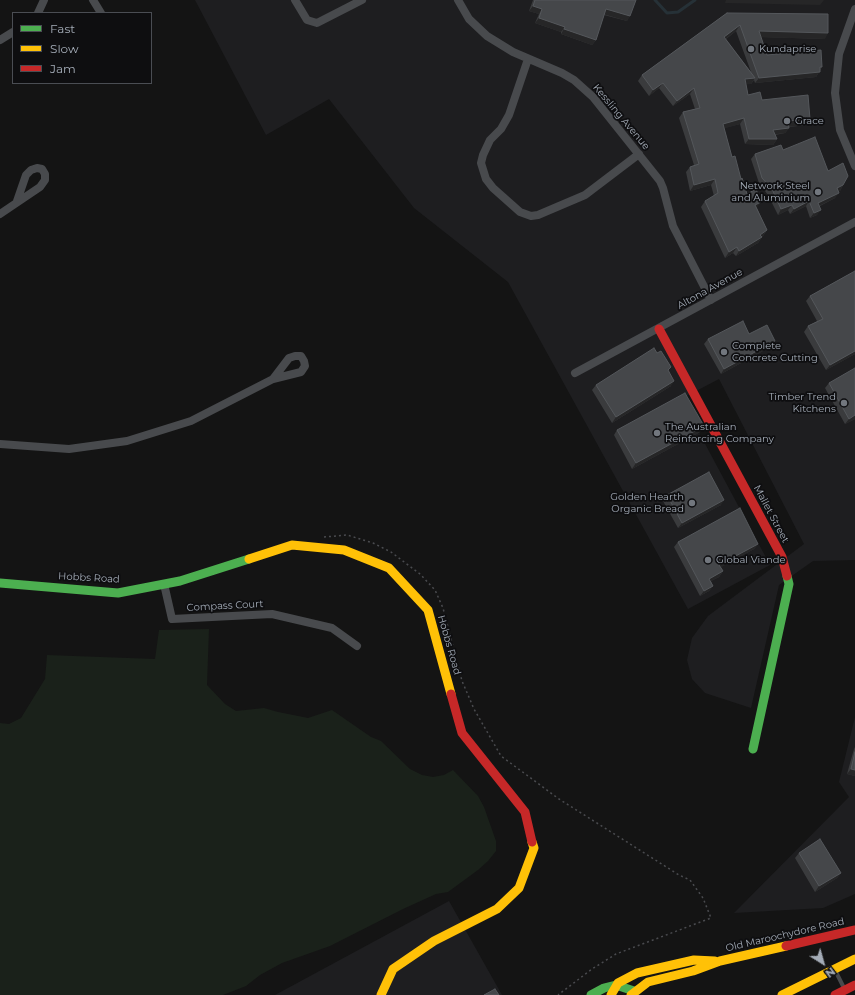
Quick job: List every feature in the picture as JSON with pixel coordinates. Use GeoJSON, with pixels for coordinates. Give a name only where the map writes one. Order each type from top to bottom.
{"type":"FeatureCollection","features":[{"type":"Feature","properties":{"kind":"main road","name":"Mallet Street"},"geometry":{"type":"LineString","coordinates":[[659,329],[782,557],[789,584],[753,749]]}},
{"type":"Feature","properties":{"kind":"main road","name":"Hobbs Road"},"geometry":{"type":"LineString","coordinates":[[0,583],[118,593],[180,581],[292,545],[344,550],[389,568],[428,610],[462,732],[525,812],[534,848],[519,888],[508,899],[497,909],[434,941],[393,969],[381,995]]}},
{"type":"Feature","properties":{"kind":"main road","name":"Old Maroochydore Road"},"geometry":{"type":"LineString","coordinates":[[616,985],[623,986],[633,993],[648,982],[694,971],[720,961],[855,930]]}},
{"type":"Feature","properties":{"kind":"main road"},"geometry":{"type":"LineString","coordinates":[[782,995],[855,959]]}},
{"type":"Feature","properties":{"kind":"main road","name":"Old Maroochydore Road"},"geometry":{"type":"LineString","coordinates":[[591,995],[604,988],[616,985],[630,976],[652,968],[694,960],[720,961]]}},
{"type":"Feature","properties":{"kind":"main road"},"geometry":{"type":"LineString","coordinates":[[611,995],[616,985]]}},
{"type":"Feature","properties":{"kind":"main road"},"geometry":{"type":"LineString","coordinates":[[835,995],[846,992],[855,985]]}},
{"type":"Feature","properties":{"kind":"street"},"geometry":{"type":"LineString","coordinates":[[38,12],[44,0]]}},
{"type":"Feature","properties":{"kind":"street"},"geometry":{"type":"LineString","coordinates":[[93,0],[100,12]]}},
{"type":"Feature","properties":{"kind":"street"},"geometry":{"type":"LineString","coordinates":[[294,0],[307,20],[317,23],[362,0]]}},
{"type":"Feature","properties":{"kind":"street","name":"Kessling Avenue"},"geometry":{"type":"LineString","coordinates":[[458,0],[469,19],[478,29],[499,44],[528,59],[562,73],[586,90],[660,181],[673,226],[711,300]]}},
{"type":"Feature","properties":{"kind":"street"},"geometry":{"type":"LineString","coordinates":[[855,9],[839,54],[835,93],[840,130],[855,166]]}},
{"type":"Feature","properties":{"kind":"street"},"geometry":{"type":"LineString","coordinates":[[0,40],[12,33]]}},
{"type":"Feature","properties":{"kind":"street"},"geometry":{"type":"LineString","coordinates":[[528,59],[509,115],[501,129],[490,140],[483,155],[482,163],[483,172],[490,183],[520,212],[531,216],[538,215],[585,195],[639,154]]}},
{"type":"Feature","properties":{"kind":"street"},"geometry":{"type":"LineString","coordinates":[[0,214],[17,201]]}},
{"type":"Feature","properties":{"kind":"street","name":"Altona Avenue"},"geometry":{"type":"LineString","coordinates":[[575,373],[855,222]]}},
{"type":"Feature","properties":{"kind":"street"},"geometry":{"type":"LineString","coordinates":[[0,444],[69,449],[127,442],[191,421],[273,379]]}},
{"type":"Feature","properties":{"kind":"street","name":"Compass Court"},"geometry":{"type":"LineString","coordinates":[[164,584],[172,619],[272,614],[332,628],[357,646]]}},
{"type":"Feature","properties":{"kind":"lane"},"geometry":{"type":"LineString","coordinates":[[834,969],[846,992]]}},
{"type":"Feature","properties":{"kind":"path"},"geometry":{"type":"LineString","coordinates":[[323,537],[347,535],[373,543],[390,552],[420,574],[435,590],[443,608],[462,681],[474,709],[501,756],[559,799],[680,876],[690,880],[703,898],[710,918],[616,954],[592,969],[558,995]]}},
{"type":"Feature","properties":{"kind":"shaded area"},"geometry":{"type":"Polygon","coordinates":[[[195,0],[855,0],[855,560],[813,561],[779,585],[751,708],[705,693],[692,679],[687,660],[692,638],[708,616],[804,544],[719,379],[681,399],[770,565],[688,609],[508,282],[414,208],[329,99],[266,135],[195,0]]]}},
{"type":"Feature","properties":{"kind":"shaded area"},"geometry":{"type":"Polygon","coordinates":[[[209,629],[207,685],[225,704],[236,711],[264,708],[308,718],[332,710],[371,737],[381,741],[410,769],[422,775],[433,777],[444,775],[453,770],[478,796],[484,807],[496,841],[496,851],[478,870],[448,892],[436,894],[403,909],[330,946],[282,963],[260,975],[246,986],[223,995],[0,995],[0,723],[9,724],[21,718],[45,679],[47,655],[155,659],[159,630],[209,629]]]}},
{"type":"Feature","properties":{"kind":"shaded area"},"geometry":{"type":"Polygon","coordinates":[[[855,717],[855,894],[823,908],[734,913],[849,797],[839,782],[855,717]]]}},
{"type":"Feature","properties":{"kind":"shaded area"},"geometry":{"type":"Polygon","coordinates":[[[449,901],[502,995],[275,995],[449,901]]]}},
{"type":"Feature","properties":{"kind":"building"},"geometry":{"type":"Polygon","coordinates":[[[535,0],[636,0],[630,16],[606,9],[596,40],[564,29],[565,27],[539,18],[542,9],[533,6],[535,0]]]}},
{"type":"Feature","properties":{"kind":"building"},"geometry":{"type":"Polygon","coordinates":[[[727,13],[828,14],[828,33],[759,31],[767,55],[821,50],[822,67],[820,67],[820,72],[759,78],[740,25],[724,37],[755,78],[745,79],[748,95],[760,92],[762,100],[808,95],[810,119],[788,121],[789,128],[773,130],[777,139],[749,139],[744,118],[723,124],[732,157],[735,156],[741,179],[742,178],[747,194],[756,189],[761,202],[755,205],[767,230],[760,235],[762,237],[739,251],[737,247],[729,252],[705,201],[718,193],[715,179],[694,185],[690,167],[699,164],[683,112],[700,108],[694,88],[677,101],[663,83],[653,90],[642,75],[727,13]]]}},
{"type":"Feature","properties":{"kind":"building"},"geometry":{"type":"Polygon","coordinates":[[[815,137],[828,171],[843,163],[848,176],[843,185],[837,188],[839,193],[818,203],[821,210],[814,213],[809,201],[794,209],[792,205],[781,209],[772,189],[762,178],[755,154],[781,145],[783,150],[815,137]]]}},
{"type":"Feature","properties":{"kind":"building"},"geometry":{"type":"Polygon","coordinates":[[[855,271],[855,351],[830,365],[808,326],[823,319],[810,296],[855,271]]]}},
{"type":"Feature","properties":{"kind":"building"},"geometry":{"type":"Polygon","coordinates":[[[743,321],[749,334],[767,325],[775,341],[724,369],[708,339],[743,321]]]}},
{"type":"Feature","properties":{"kind":"building"},"geometry":{"type":"Polygon","coordinates":[[[654,348],[657,353],[661,351],[671,367],[668,370],[674,381],[616,417],[596,385],[654,348]]]}},
{"type":"Feature","properties":{"kind":"building","name":"Timber Trend Kitchens"},"geometry":{"type":"Polygon","coordinates":[[[855,368],[855,415],[849,419],[829,383],[855,368]]]}},
{"type":"Feature","properties":{"kind":"building","name":"The Australian Reinforcing Company"},"geometry":{"type":"Polygon","coordinates":[[[685,393],[704,426],[636,463],[617,430],[685,393]]]}},
{"type":"Feature","properties":{"kind":"building","name":"Golden Hearth Organic Bread"},"geometry":{"type":"Polygon","coordinates":[[[709,472],[724,500],[682,523],[667,495],[709,472]]]}},
{"type":"Feature","properties":{"kind":"building","name":"Global Viande"},"geometry":{"type":"Polygon","coordinates":[[[740,508],[758,544],[719,565],[723,571],[709,579],[713,586],[704,591],[678,542],[740,508]]]}},
{"type":"Feature","properties":{"kind":"building"},"geometry":{"type":"Polygon","coordinates":[[[855,752],[855,770],[851,769],[855,752]]]}},
{"type":"Feature","properties":{"kind":"building"},"geometry":{"type":"Polygon","coordinates":[[[820,839],[841,873],[819,886],[799,853],[820,839]]]}},
{"type":"Feature","properties":{"kind":"building"},"geometry":{"type":"Polygon","coordinates":[[[495,989],[499,995],[484,995],[495,989]]]}},
{"type":"Feature","properties":{"kind":"waterway"},"geometry":{"type":"LineString","coordinates":[[655,0],[667,13],[678,12],[695,0]]}},
{"type":"Feature","properties":{"kind":"traffic: fast"},"geometry":{"type":"LineString","coordinates":[[0,583],[118,593],[180,581],[249,559]]}},
{"type":"Feature","properties":{"kind":"traffic: fast"},"geometry":{"type":"LineString","coordinates":[[753,749],[789,584],[787,576]]}},
{"type":"Feature","properties":{"kind":"traffic: fast"},"geometry":{"type":"LineString","coordinates":[[591,995],[604,988],[616,985],[634,991]]}},
{"type":"Feature","properties":{"kind":"traffic: slow"},"geometry":{"type":"LineString","coordinates":[[249,559],[292,545],[344,550],[389,568],[428,610],[451,694]]}},
{"type":"Feature","properties":{"kind":"traffic: slow"},"geometry":{"type":"LineString","coordinates":[[381,995],[393,969],[434,941],[497,909],[519,888],[534,848],[532,842]]}},
{"type":"Feature","properties":{"kind":"traffic: slow"},"geometry":{"type":"LineString","coordinates":[[631,995],[648,982],[693,971],[720,961],[786,946]]}},
{"type":"Feature","properties":{"kind":"traffic: slow"},"geometry":{"type":"LineString","coordinates":[[782,995],[855,959]]}},
{"type":"Feature","properties":{"kind":"traffic: slow"},"geometry":{"type":"LineString","coordinates":[[611,995],[618,983],[637,973],[694,960],[715,961]]}},
{"type":"Feature","properties":{"kind":"traffic: jam"},"geometry":{"type":"LineString","coordinates":[[659,329],[782,557],[787,576]]}},
{"type":"Feature","properties":{"kind":"traffic: jam"},"geometry":{"type":"LineString","coordinates":[[451,694],[462,733],[525,812],[532,842]]}},
{"type":"Feature","properties":{"kind":"traffic: jam"},"geometry":{"type":"LineString","coordinates":[[786,946],[855,930]]}},
{"type":"Feature","properties":{"kind":"traffic: jam"},"geometry":{"type":"LineString","coordinates":[[835,995],[855,985]]}},
{"type":"Feature","properties":{"kind":"place","name":"Kundaprise"},"geometry":{"type":"Point","coordinates":[751,49]}},
{"type":"Feature","properties":{"kind":"place","name":"Grace"},"geometry":{"type":"Point","coordinates":[787,121]}},
{"type":"Feature","properties":{"kind":"place","name":"Network Steel and Aluminium"},"geometry":{"type":"Point","coordinates":[818,192]}},
{"type":"Feature","properties":{"kind":"place","name":"Complete Concrete Cutting"},"geometry":{"type":"Point","coordinates":[724,352]}},
{"type":"Feature","properties":{"kind":"place","name":"Timber Trend Kitchens"},"geometry":{"type":"Point","coordinates":[844,403]}},
{"type":"Feature","properties":{"kind":"place","name":"The Australian Reinforcing Company"},"geometry":{"type":"Point","coordinates":[657,433]}},
{"type":"Feature","properties":{"kind":"place","name":"Golden Hearth Organic Bread"},"geometry":{"type":"Point","coordinates":[692,503]}},
{"type":"Feature","properties":{"kind":"place","name":"Global Viande"},"geometry":{"type":"Point","coordinates":[708,560]}}]}
